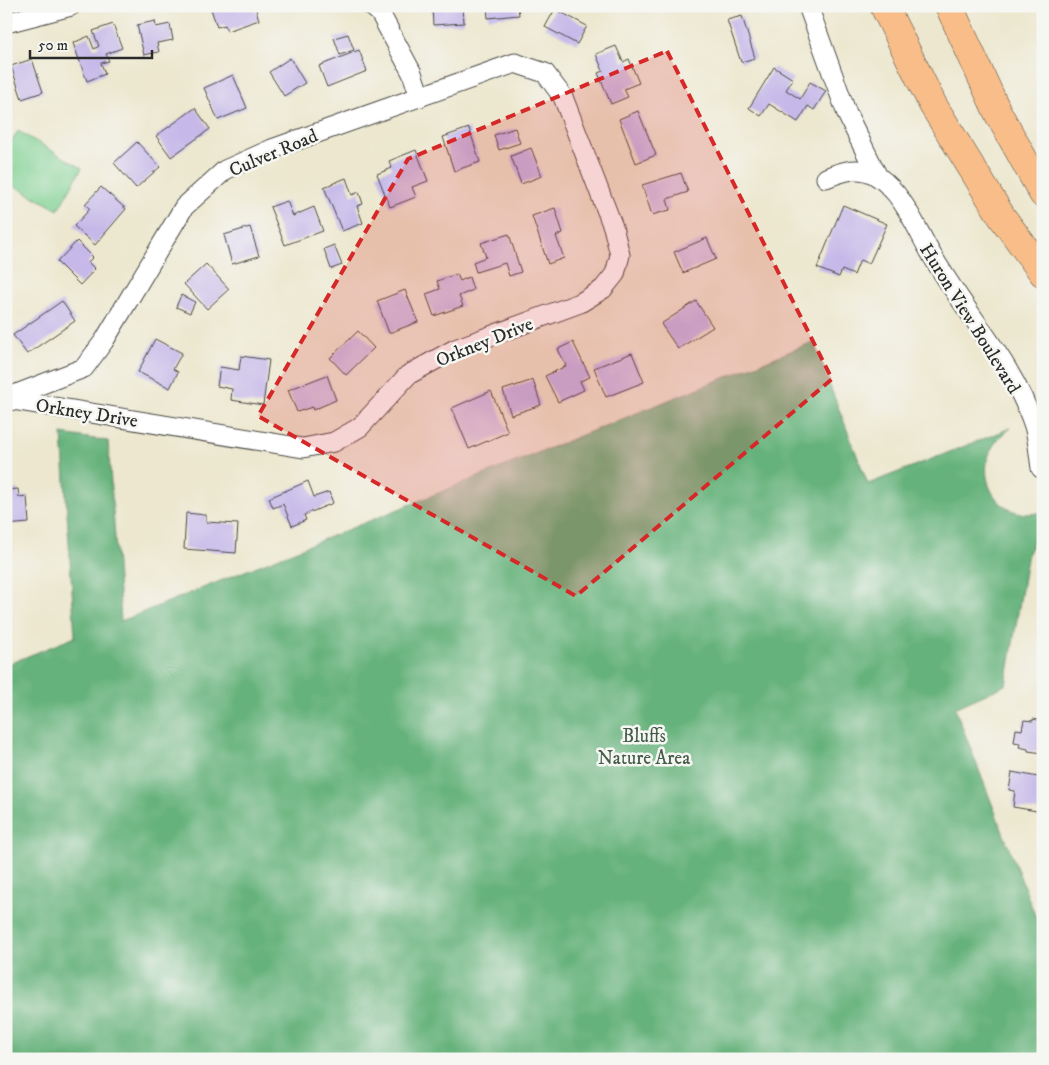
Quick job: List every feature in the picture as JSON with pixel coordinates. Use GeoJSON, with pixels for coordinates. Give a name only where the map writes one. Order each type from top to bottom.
{"type":"FeatureCollection","features":[{"type":"Feature","properties":{"kind":"highway"},"geometry":{"type":"LineString","coordinates":[[884,6],[933,105],[1002,217],[1043,273]]}},
{"type":"Feature","properties":{"kind":"highway"},"geometry":{"type":"LineString","coordinates":[[948,6],[998,113],[1043,194]]}},
{"type":"Feature","properties":{"kind":"street"},"geometry":{"type":"LineString","coordinates":[[6,23],[71,6]]}},
{"type":"Feature","properties":{"kind":"street"},"geometry":{"type":"LineString","coordinates":[[372,6],[380,13],[409,66],[420,97]]}},
{"type":"Feature","properties":{"kind":"street","name":"Huron View Boulevard"},"geometry":{"type":"LineString","coordinates":[[808,6],[848,114],[878,177]]}},
{"type":"Feature","properties":{"kind":"street","name":"Culver Road"},"geometry":{"type":"LineString","coordinates":[[6,398],[84,368],[104,341],[184,206],[225,170],[272,149],[515,63],[545,73],[564,97]]}},
{"type":"Feature","properties":{"kind":"street","name":"Orkney Drive"},"geometry":{"type":"LineString","coordinates":[[6,398],[303,448],[334,442],[360,427],[408,375],[455,349],[580,303],[603,289],[615,274],[620,256],[613,227],[564,97]]}},
{"type":"Feature","properties":{"kind":"street","name":"Huron View Boulevard"},"geometry":{"type":"LineString","coordinates":[[826,178],[846,170],[870,173],[878,177],[902,201],[933,258],[1009,372],[1035,427],[1041,468],[1043,469]]}},
{"type":"Feature","properties":{"kind":"highlighted area"},"geometry":{"type":"Polygon","coordinates":[[[667,51],[832,379],[576,596],[258,416],[408,159],[667,51]]]}},
{"type":"Feature","properties":{"kind":"green space"},"geometry":{"type":"Polygon","coordinates":[[[18,131],[82,168],[58,210],[6,181],[6,151],[18,131]]]}},
{"type":"Feature","properties":{"kind":"green space","name":"Bluffs Nature Area"},"geometry":{"type":"Polygon","coordinates":[[[813,342],[868,484],[1011,428],[997,441],[989,456],[986,471],[990,486],[997,499],[1009,509],[1024,514],[1043,512],[1043,521],[1028,553],[1006,685],[955,708],[1043,936],[1043,1059],[6,1059],[6,665],[75,637],[62,434],[108,441],[121,621],[813,342]]]}},
{"type":"Feature","properties":{"kind":"building"},"geometry":{"type":"Polygon","coordinates":[[[210,6],[255,6],[259,20],[227,31],[225,25],[217,27],[210,6]]]}},
{"type":"Feature","properties":{"kind":"building"},"geometry":{"type":"Polygon","coordinates":[[[432,6],[463,6],[464,23],[433,25],[432,6]]]}},
{"type":"Feature","properties":{"kind":"building"},"geometry":{"type":"Polygon","coordinates":[[[487,6],[518,6],[519,15],[488,18],[487,6]]]}},
{"type":"Feature","properties":{"kind":"building"},"geometry":{"type":"Polygon","coordinates":[[[555,9],[587,26],[577,44],[545,27],[555,9]]]}},
{"type":"Feature","properties":{"kind":"building"},"geometry":{"type":"Polygon","coordinates":[[[742,16],[755,58],[741,62],[727,20],[742,16]]]}},
{"type":"Feature","properties":{"kind":"building"},"geometry":{"type":"Polygon","coordinates":[[[155,21],[156,27],[170,24],[173,40],[157,43],[159,52],[144,55],[137,25],[155,21]]]}},
{"type":"Feature","properties":{"kind":"building"},"geometry":{"type":"Polygon","coordinates":[[[113,24],[122,48],[106,54],[109,61],[101,63],[105,74],[87,81],[73,43],[89,36],[94,49],[99,46],[93,31],[113,24]]]}},
{"type":"Feature","properties":{"kind":"building"},"geometry":{"type":"Polygon","coordinates":[[[348,34],[354,50],[340,55],[334,38],[348,34]]]}},
{"type":"Feature","properties":{"kind":"building"},"geometry":{"type":"Polygon","coordinates":[[[616,46],[623,62],[629,59],[639,83],[624,89],[628,97],[611,104],[598,73],[603,71],[596,54],[616,46]]]}},
{"type":"Feature","properties":{"kind":"building"},"geometry":{"type":"Polygon","coordinates":[[[359,50],[367,71],[327,87],[319,66],[359,50]]]}},
{"type":"Feature","properties":{"kind":"building"},"geometry":{"type":"Polygon","coordinates":[[[290,58],[305,83],[284,96],[269,72],[290,58]]]}},
{"type":"Feature","properties":{"kind":"building"},"geometry":{"type":"Polygon","coordinates":[[[32,59],[43,92],[22,99],[11,66],[32,59]]]}},
{"type":"Feature","properties":{"kind":"building"},"geometry":{"type":"Polygon","coordinates":[[[774,67],[793,79],[786,90],[800,99],[810,82],[826,91],[814,110],[808,106],[798,122],[769,104],[761,116],[749,108],[774,67]]]}},
{"type":"Feature","properties":{"kind":"building"},"geometry":{"type":"Polygon","coordinates":[[[233,75],[247,108],[218,120],[204,88],[233,75]]]}},
{"type":"Feature","properties":{"kind":"building"},"geometry":{"type":"Polygon","coordinates":[[[195,108],[210,129],[171,157],[156,136],[195,108]]]}},
{"type":"Feature","properties":{"kind":"building"},"geometry":{"type":"Polygon","coordinates":[[[638,111],[656,155],[636,163],[619,119],[638,111]]]}},
{"type":"Feature","properties":{"kind":"building"},"geometry":{"type":"Polygon","coordinates":[[[469,128],[480,162],[454,171],[443,137],[469,128]]]}},
{"type":"Feature","properties":{"kind":"building"},"geometry":{"type":"Polygon","coordinates":[[[515,128],[520,143],[499,150],[494,135],[515,128]]]}},
{"type":"Feature","properties":{"kind":"building"},"geometry":{"type":"Polygon","coordinates":[[[137,142],[160,167],[136,188],[114,163],[137,142]]]}},
{"type":"Feature","properties":{"kind":"building"},"geometry":{"type":"Polygon","coordinates":[[[531,148],[542,176],[521,184],[511,156],[531,148]]]}},
{"type":"Feature","properties":{"kind":"building"},"geometry":{"type":"Polygon","coordinates":[[[416,150],[428,181],[412,187],[416,197],[390,207],[377,174],[392,168],[389,161],[416,150]]]}},
{"type":"Feature","properties":{"kind":"building"},"geometry":{"type":"Polygon","coordinates":[[[681,173],[688,192],[667,199],[670,210],[652,215],[642,185],[681,173]]]}},
{"type":"Feature","properties":{"kind":"building"},"geometry":{"type":"Polygon","coordinates":[[[346,178],[352,195],[359,192],[363,204],[357,206],[363,223],[342,231],[324,187],[346,178]]]}},
{"type":"Feature","properties":{"kind":"building"},"geometry":{"type":"Polygon","coordinates":[[[101,187],[126,209],[95,245],[74,226],[90,209],[85,204],[101,187]]]}},
{"type":"Feature","properties":{"kind":"building"},"geometry":{"type":"Polygon","coordinates":[[[287,201],[293,216],[314,207],[323,231],[285,245],[270,207],[287,201]]]}},
{"type":"Feature","properties":{"kind":"building"},"geometry":{"type":"Polygon","coordinates":[[[843,205],[887,224],[869,264],[860,260],[854,275],[842,270],[839,277],[817,268],[843,205]]]}},
{"type":"Feature","properties":{"kind":"building"},"geometry":{"type":"Polygon","coordinates":[[[555,208],[563,233],[556,236],[564,258],[548,264],[532,216],[555,208]]]}},
{"type":"Feature","properties":{"kind":"building"},"geometry":{"type":"Polygon","coordinates":[[[250,227],[259,256],[232,264],[224,235],[250,227]]]}},
{"type":"Feature","properties":{"kind":"building"},"geometry":{"type":"Polygon","coordinates":[[[509,234],[521,272],[509,276],[505,263],[476,272],[473,262],[486,257],[481,243],[509,234]]]}},
{"type":"Feature","properties":{"kind":"building"},"geometry":{"type":"Polygon","coordinates":[[[707,238],[716,259],[683,273],[674,252],[707,238]]]}},
{"type":"Feature","properties":{"kind":"building"},"geometry":{"type":"Polygon","coordinates":[[[77,241],[93,257],[88,262],[95,269],[80,285],[57,262],[77,241]]]}},
{"type":"Feature","properties":{"kind":"building"},"geometry":{"type":"Polygon","coordinates":[[[334,245],[342,265],[331,269],[324,249],[334,245]]]}},
{"type":"Feature","properties":{"kind":"building"},"geometry":{"type":"Polygon","coordinates":[[[206,264],[229,289],[207,309],[184,284],[206,264]]]}},
{"type":"Feature","properties":{"kind":"building"},"geometry":{"type":"Polygon","coordinates":[[[457,274],[460,281],[469,277],[473,290],[459,296],[463,306],[434,316],[426,294],[440,289],[437,281],[457,274]]]}},
{"type":"Feature","properties":{"kind":"building"},"geometry":{"type":"Polygon","coordinates":[[[405,290],[418,322],[389,333],[377,301],[405,290]]]}},
{"type":"Feature","properties":{"kind":"building"},"geometry":{"type":"Polygon","coordinates":[[[181,295],[195,302],[190,313],[176,307],[181,295]]]}},
{"type":"Feature","properties":{"kind":"building"},"geometry":{"type":"Polygon","coordinates":[[[62,301],[75,321],[27,354],[13,335],[62,301]]]}},
{"type":"Feature","properties":{"kind":"building"},"geometry":{"type":"Polygon","coordinates":[[[696,301],[713,327],[678,349],[661,324],[696,301]]]}},
{"type":"Feature","properties":{"kind":"building"},"geometry":{"type":"Polygon","coordinates":[[[358,331],[374,348],[346,375],[330,358],[358,331]]]}},
{"type":"Feature","properties":{"kind":"building"},"geometry":{"type":"Polygon","coordinates":[[[155,339],[182,353],[173,369],[178,372],[170,388],[138,372],[155,339]]]}},
{"type":"Feature","properties":{"kind":"building"},"geometry":{"type":"Polygon","coordinates":[[[573,342],[590,377],[580,381],[584,390],[558,402],[545,376],[566,366],[558,349],[573,342]]]}},
{"type":"Feature","properties":{"kind":"building"},"geometry":{"type":"Polygon","coordinates":[[[632,353],[644,382],[606,397],[594,368],[632,353]]]}},
{"type":"Feature","properties":{"kind":"building"},"geometry":{"type":"Polygon","coordinates":[[[241,356],[269,360],[263,405],[231,400],[232,389],[217,386],[220,367],[239,370],[241,356]]]}},
{"type":"Feature","properties":{"kind":"building"},"geometry":{"type":"Polygon","coordinates":[[[327,375],[336,400],[313,410],[312,407],[297,412],[288,390],[327,375]]]}},
{"type":"Feature","properties":{"kind":"building"},"geometry":{"type":"Polygon","coordinates":[[[533,380],[541,405],[511,415],[503,390],[533,380]]]}},
{"type":"Feature","properties":{"kind":"building"},"geometry":{"type":"Polygon","coordinates":[[[491,391],[508,432],[469,449],[452,408],[491,391]]]}},
{"type":"Feature","properties":{"kind":"building"},"geometry":{"type":"Polygon","coordinates":[[[308,481],[314,497],[329,492],[333,503],[304,515],[306,520],[292,526],[283,504],[273,508],[269,498],[308,481]]]}},
{"type":"Feature","properties":{"kind":"building"},"geometry":{"type":"Polygon","coordinates":[[[18,489],[19,497],[27,496],[29,523],[6,525],[6,490],[18,489]]]}},
{"type":"Feature","properties":{"kind":"building"},"geometry":{"type":"Polygon","coordinates":[[[186,513],[206,515],[206,522],[238,524],[236,553],[184,549],[186,513]]]}},
{"type":"Feature","properties":{"kind":"building"},"geometry":{"type":"Polygon","coordinates":[[[1033,719],[1043,721],[1043,753],[1028,751],[1028,749],[1019,747],[1020,743],[1014,742],[1016,729],[1022,730],[1024,720],[1033,721],[1033,719]]]}},
{"type":"Feature","properties":{"kind":"building"},"geometry":{"type":"Polygon","coordinates":[[[1012,772],[1043,778],[1043,812],[1013,807],[1015,791],[1009,790],[1012,772]]]}}]}
